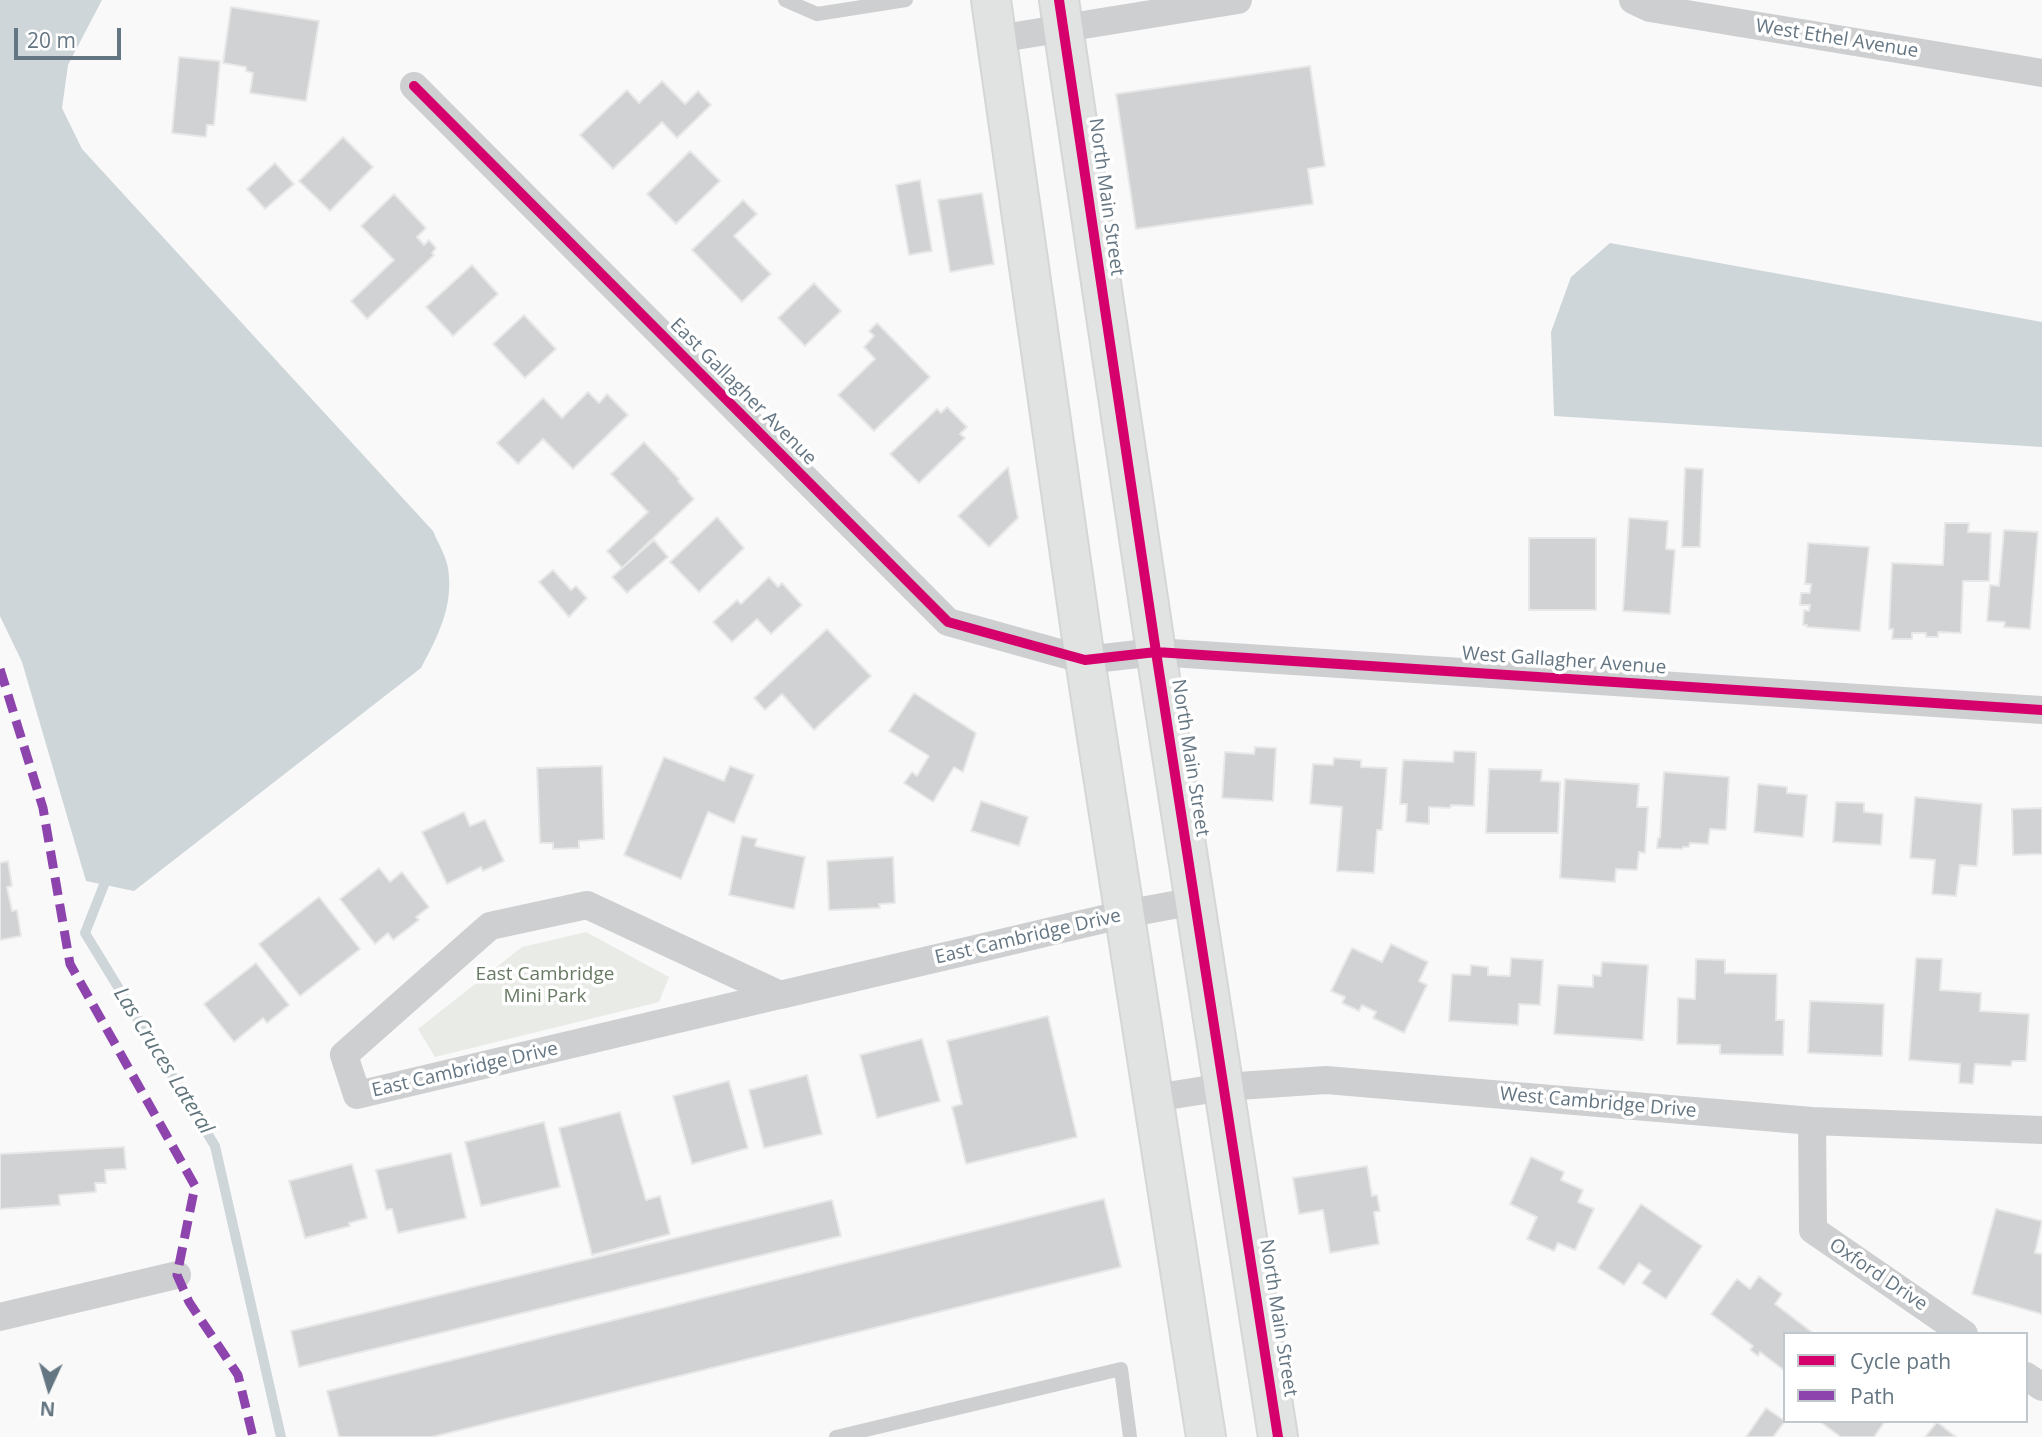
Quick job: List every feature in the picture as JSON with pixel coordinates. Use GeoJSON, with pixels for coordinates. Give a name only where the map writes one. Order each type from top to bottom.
{"type":"FeatureCollection","features":[{"type":"Feature","properties":{"kind":"main road"},"geometry":{"type":"LineString","coordinates":[[991,0],[1085,660],[1206,1437]]}},
{"type":"Feature","properties":{"kind":"main road","name":"North Main Street"},"geometry":{"type":"LineString","coordinates":[[1061,13],[1156,652],[1278,1437]]}},
{"type":"Feature","properties":{"kind":"street"},"geometry":{"type":"LineString","coordinates":[[997,39],[1061,13],[1238,0]]}},
{"type":"Feature","properties":{"kind":"street","name":"West Ethel Avenue"},"geometry":{"type":"LineString","coordinates":[[1633,0],[1650,8],[2042,73]]}},
{"type":"Feature","properties":{"kind":"street","name":"East Gallagher Avenue"},"geometry":{"type":"LineString","coordinates":[[414,86],[948,622],[1085,660]]}},
{"type":"Feature","properties":{"kind":"street","name":"West Gallagher Avenue"},"geometry":{"type":"LineString","coordinates":[[1085,660],[1156,652],[2042,710]]}},
{"type":"Feature","properties":{"kind":"street","name":"East Cambridge Drive"},"geometry":{"type":"LineString","coordinates":[[780,995],[587,905],[490,926],[345,1055],[357,1095],[1125,914],[1195,901]]}},
{"type":"Feature","properties":{"kind":"street","name":"West Cambridge Drive"},"geometry":{"type":"LineString","coordinates":[[1154,1098],[1224,1087],[1326,1080],[1812,1121],[2042,1130]]}},
{"type":"Feature","properties":{"kind":"street","name":"Oxford Drive"},"geometry":{"type":"LineString","coordinates":[[1812,1121],[1813,1230],[1961,1332]]}},
{"type":"Feature","properties":{"kind":"street"},"geometry":{"type":"LineString","coordinates":[[0,1317],[177,1275]]}},
{"type":"Feature","properties":{"kind":"lane"},"geometry":{"type":"LineString","coordinates":[[785,0],[817,15],[906,0]]}},
{"type":"Feature","properties":{"kind":"lane"},"geometry":{"type":"LineString","coordinates":[[836,1437],[1121,1369],[1130,1437]]}},
{"type":"Feature","properties":{"kind":"green space","name":"East Cambridge Mini Park"},"geometry":{"type":"Polygon","coordinates":[[[586,932],[669,977],[659,1002],[435,1057],[418,1029],[522,947],[586,932]]]}},
{"type":"Feature","properties":{"kind":"shaded area"},"geometry":{"type":"Polygon","coordinates":[[[0,0],[102,0],[68,65],[62,108],[82,149],[433,531],[448,568],[447,608],[439,632],[421,668],[134,891],[86,881],[22,662],[0,616],[0,0]]]}},
{"type":"Feature","properties":{"kind":"shaded area"},"geometry":{"type":"Polygon","coordinates":[[[1610,243],[2042,322],[2042,447],[1554,416],[1551,332],[1571,277],[1610,243]]]}},
{"type":"Feature","properties":{"kind":"building"},"geometry":{"type":"Polygon","coordinates":[[[231,7],[319,21],[306,101],[250,93],[253,73],[246,71],[246,67],[223,63],[231,7]]]}},
{"type":"Feature","properties":{"kind":"building"},"geometry":{"type":"Polygon","coordinates":[[[179,57],[220,61],[214,125],[207,125],[206,137],[172,133],[179,57]]]}},
{"type":"Feature","properties":{"kind":"building"},"geometry":{"type":"Polygon","coordinates":[[[1310,66],[1325,166],[1308,169],[1313,204],[1136,229],[1116,94],[1310,66]]]}},
{"type":"Feature","properties":{"kind":"building"},"geometry":{"type":"Polygon","coordinates":[[[662,81],[685,104],[698,91],[711,105],[677,138],[662,122],[613,169],[580,135],[627,90],[639,103],[662,81]]]}},
{"type":"Feature","properties":{"kind":"building"},"geometry":{"type":"Polygon","coordinates":[[[343,137],[373,167],[330,211],[299,181],[343,137]]]}},
{"type":"Feature","properties":{"kind":"building"},"geometry":{"type":"Polygon","coordinates":[[[690,151],[720,181],[676,224],[647,194],[690,151]]]}},
{"type":"Feature","properties":{"kind":"building"},"geometry":{"type":"Polygon","coordinates":[[[275,163],[294,184],[265,209],[247,189],[275,163]]]}},
{"type":"Feature","properties":{"kind":"building"},"geometry":{"type":"Polygon","coordinates":[[[920,180],[932,251],[909,255],[896,185],[920,180]]]}},
{"type":"Feature","properties":{"kind":"building"},"geometry":{"type":"Polygon","coordinates":[[[982,193],[994,264],[950,272],[938,200],[982,193]]]}},
{"type":"Feature","properties":{"kind":"building"},"geometry":{"type":"Polygon","coordinates":[[[394,194],[426,228],[417,237],[424,245],[429,240],[436,248],[432,253],[434,255],[367,319],[351,301],[394,260],[361,226],[394,194]]]}},
{"type":"Feature","properties":{"kind":"building"},"geometry":{"type":"Polygon","coordinates":[[[743,200],[757,214],[734,236],[771,274],[742,302],[692,250],[743,200]]]}},
{"type":"Feature","properties":{"kind":"building"},"geometry":{"type":"Polygon","coordinates":[[[472,265],[498,294],[453,336],[426,307],[472,265]]]}},
{"type":"Feature","properties":{"kind":"building"},"geometry":{"type":"Polygon","coordinates":[[[814,283],[841,311],[805,346],[778,318],[814,283]]]}},
{"type":"Feature","properties":{"kind":"building"},"geometry":{"type":"Polygon","coordinates":[[[524,315],[556,349],[525,378],[493,344],[524,315]]]}},
{"type":"Feature","properties":{"kind":"building"},"geometry":{"type":"Polygon","coordinates":[[[877,323],[930,377],[874,431],[838,395],[875,359],[864,347],[874,336],[869,331],[877,323]]]}},
{"type":"Feature","properties":{"kind":"building"},"geometry":{"type":"Polygon","coordinates":[[[588,392],[599,403],[607,394],[628,415],[573,469],[543,439],[518,464],[497,443],[543,398],[562,418],[588,392]]]}},
{"type":"Feature","properties":{"kind":"building"},"geometry":{"type":"Polygon","coordinates":[[[947,407],[967,427],[960,434],[965,438],[919,483],[890,454],[937,409],[941,413],[947,407]]]}},
{"type":"Feature","properties":{"kind":"building"},"geometry":{"type":"Polygon","coordinates":[[[644,442],[694,499],[622,568],[607,551],[648,512],[611,474],[644,442]]]}},
{"type":"Feature","properties":{"kind":"building"},"geometry":{"type":"Polygon","coordinates":[[[1008,467],[1018,518],[989,547],[958,516],[1008,467]]]}},
{"type":"Feature","properties":{"kind":"building"},"geometry":{"type":"Polygon","coordinates":[[[1685,468],[1703,469],[1700,547],[1682,547],[1685,468]]]}},
{"type":"Feature","properties":{"kind":"building"},"geometry":{"type":"Polygon","coordinates":[[[717,517],[744,548],[699,592],[670,562],[717,517]]]}},
{"type":"Feature","properties":{"kind":"building"},"geometry":{"type":"Polygon","coordinates":[[[1629,518],[1668,521],[1666,549],[1675,550],[1670,614],[1623,611],[1629,518]]]}},
{"type":"Feature","properties":{"kind":"building"},"geometry":{"type":"Polygon","coordinates":[[[1945,523],[1969,523],[1968,532],[1991,533],[1989,581],[1963,581],[1961,633],[1938,632],[1938,637],[1926,637],[1926,633],[1912,633],[1912,639],[1892,639],[1893,629],[1889,629],[1892,563],[1943,565],[1945,523]]]}},
{"type":"Feature","properties":{"kind":"building"},"geometry":{"type":"Polygon","coordinates":[[[2004,530],[2038,532],[2030,629],[2004,627],[2005,622],[1987,621],[1990,585],[1999,586],[2004,530]]]}},
{"type":"Feature","properties":{"kind":"building"},"geometry":{"type":"Polygon","coordinates":[[[1529,538],[1596,538],[1596,610],[1529,610],[1529,538]]]}},
{"type":"Feature","properties":{"kind":"building"},"geometry":{"type":"Polygon","coordinates":[[[654,540],[668,557],[627,593],[612,577],[654,540]]]}},
{"type":"Feature","properties":{"kind":"building"},"geometry":{"type":"Polygon","coordinates":[[[1808,543],[1869,547],[1860,631],[1803,625],[1804,610],[1809,611],[1810,605],[1800,605],[1801,593],[1810,593],[1811,584],[1805,584],[1808,543]]]}},
{"type":"Feature","properties":{"kind":"building"},"geometry":{"type":"Polygon","coordinates":[[[553,570],[571,590],[576,586],[587,598],[569,617],[539,582],[553,570]]]}},
{"type":"Feature","properties":{"kind":"building"},"geometry":{"type":"Polygon","coordinates":[[[769,577],[778,587],[782,583],[802,605],[771,634],[757,619],[732,642],[713,622],[737,600],[741,604],[769,577]]]}},
{"type":"Feature","properties":{"kind":"building"},"geometry":{"type":"Polygon","coordinates":[[[827,629],[871,676],[814,730],[782,694],[765,710],[754,698],[827,629]]]}},
{"type":"Feature","properties":{"kind":"building"},"geometry":{"type":"Polygon","coordinates":[[[914,693],[976,733],[963,772],[954,767],[933,802],[904,783],[912,772],[917,776],[929,756],[889,731],[914,693]]]}},
{"type":"Feature","properties":{"kind":"building"},"geometry":{"type":"Polygon","coordinates":[[[1255,747],[1276,748],[1273,801],[1222,798],[1225,752],[1254,754],[1255,747]]]}},
{"type":"Feature","properties":{"kind":"building"},"geometry":{"type":"Polygon","coordinates":[[[1454,751],[1476,752],[1474,806],[1429,807],[1429,824],[1406,822],[1407,804],[1400,804],[1403,760],[1453,762],[1454,751]]]}},
{"type":"Feature","properties":{"kind":"building"},"geometry":{"type":"Polygon","coordinates":[[[664,757],[724,781],[730,766],[754,775],[734,823],[708,812],[681,879],[624,855],[664,757]]]}},
{"type":"Feature","properties":{"kind":"building"},"geometry":{"type":"Polygon","coordinates":[[[1334,758],[1361,760],[1361,767],[1387,768],[1382,830],[1377,830],[1374,873],[1337,871],[1342,807],[1310,804],[1313,764],[1333,765],[1334,758]]]}},
{"type":"Feature","properties":{"kind":"building"},"geometry":{"type":"Polygon","coordinates":[[[602,766],[604,839],[579,841],[579,848],[553,849],[553,843],[540,843],[537,768],[602,766]]]}},
{"type":"Feature","properties":{"kind":"building"},"geometry":{"type":"Polygon","coordinates":[[[1489,769],[1542,770],[1541,781],[1560,782],[1558,833],[1486,833],[1489,769]]]}},
{"type":"Feature","properties":{"kind":"building"},"geometry":{"type":"Polygon","coordinates":[[[1664,772],[1729,777],[1726,830],[1710,829],[1708,844],[1690,843],[1689,847],[1682,849],[1657,848],[1664,772]]]}},
{"type":"Feature","properties":{"kind":"building"},"geometry":{"type":"Polygon","coordinates":[[[1565,779],[1639,784],[1637,807],[1648,807],[1645,853],[1639,852],[1637,870],[1616,869],[1615,882],[1560,878],[1565,779]]]}},
{"type":"Feature","properties":{"kind":"building"},"geometry":{"type":"Polygon","coordinates":[[[1758,784],[1787,787],[1787,793],[1807,795],[1803,837],[1754,832],[1758,784]]]}},
{"type":"Feature","properties":{"kind":"building"},"geometry":{"type":"Polygon","coordinates":[[[1915,797],[1982,804],[1977,866],[1960,865],[1956,896],[1932,894],[1935,860],[1910,858],[1915,797]]]}},
{"type":"Feature","properties":{"kind":"building"},"geometry":{"type":"Polygon","coordinates":[[[981,801],[1028,817],[1019,846],[971,831],[981,801]]]}},
{"type":"Feature","properties":{"kind":"building"},"geometry":{"type":"Polygon","coordinates":[[[1836,802],[1864,803],[1864,812],[1883,814],[1881,845],[1833,842],[1836,802]]]}},
{"type":"Feature","properties":{"kind":"building"},"geometry":{"type":"Polygon","coordinates":[[[2042,808],[2042,854],[2013,855],[2012,809],[2042,808]]]}},
{"type":"Feature","properties":{"kind":"building"},"geometry":{"type":"Polygon","coordinates":[[[464,812],[470,826],[485,820],[504,861],[483,871],[481,867],[447,884],[422,832],[464,812]]]}},
{"type":"Feature","properties":{"kind":"building"},"geometry":{"type":"Polygon","coordinates":[[[742,836],[757,839],[755,846],[805,857],[794,909],[729,895],[742,836]]]}},
{"type":"Feature","properties":{"kind":"building"},"geometry":{"type":"Polygon","coordinates":[[[893,857],[895,903],[879,904],[880,908],[829,910],[827,861],[893,857]]]}},
{"type":"Feature","properties":{"kind":"building"},"geometry":{"type":"Polygon","coordinates":[[[8,861],[12,886],[7,887],[12,911],[17,910],[21,936],[0,940],[0,863],[8,861]]]}},
{"type":"Feature","properties":{"kind":"building"},"geometry":{"type":"Polygon","coordinates":[[[379,868],[390,882],[402,872],[429,907],[416,917],[419,920],[393,940],[388,933],[375,944],[340,899],[379,868]]]}},
{"type":"Feature","properties":{"kind":"building"},"geometry":{"type":"Polygon","coordinates":[[[319,897],[360,949],[300,996],[259,944],[319,897]]]}},
{"type":"Feature","properties":{"kind":"building"},"geometry":{"type":"Polygon","coordinates":[[[1391,944],[1428,962],[1419,981],[1427,985],[1404,1033],[1373,1018],[1376,1012],[1362,1005],[1359,1011],[1342,1003],[1345,997],[1331,991],[1352,948],[1382,962],[1391,944]]]}},
{"type":"Feature","properties":{"kind":"building"},"geometry":{"type":"Polygon","coordinates":[[[1511,958],[1543,960],[1540,1005],[1519,1004],[1518,1025],[1449,1021],[1452,974],[1470,975],[1471,965],[1488,967],[1488,975],[1510,976],[1511,958]]]}},
{"type":"Feature","properties":{"kind":"building"},"geometry":{"type":"Polygon","coordinates":[[[1916,958],[1942,959],[1940,990],[1981,993],[1980,1011],[2029,1014],[2026,1061],[2012,1061],[2011,1066],[1975,1064],[1973,1084],[1959,1083],[1960,1064],[1909,1060],[1916,958]]]}},
{"type":"Feature","properties":{"kind":"building"},"geometry":{"type":"Polygon","coordinates":[[[1696,959],[1725,960],[1725,973],[1777,974],[1776,1020],[1784,1020],[1783,1055],[1720,1054],[1720,1045],[1677,1044],[1678,998],[1695,999],[1696,959]]]}},
{"type":"Feature","properties":{"kind":"building"},"geometry":{"type":"Polygon","coordinates":[[[1602,962],[1648,965],[1643,1040],[1554,1034],[1558,985],[1593,987],[1593,975],[1601,976],[1602,962]]]}},
{"type":"Feature","properties":{"kind":"building"},"geometry":{"type":"Polygon","coordinates":[[[256,963],[289,1005],[267,1023],[263,1018],[234,1042],[204,1004],[256,963]]]}},
{"type":"Feature","properties":{"kind":"building"},"geometry":{"type":"Polygon","coordinates":[[[1810,1001],[1884,1004],[1882,1056],[1808,1053],[1810,1001]]]}},
{"type":"Feature","properties":{"kind":"building"},"geometry":{"type":"Polygon","coordinates":[[[1048,1016],[1077,1137],[966,1164],[952,1107],[962,1104],[947,1041],[1048,1016]]]}},
{"type":"Feature","properties":{"kind":"building"},"geometry":{"type":"Polygon","coordinates":[[[922,1039],[940,1101],[877,1118],[860,1055],[922,1039]]]}},
{"type":"Feature","properties":{"kind":"building"},"geometry":{"type":"Polygon","coordinates":[[[807,1075],[822,1134],[764,1148],[749,1090],[807,1075]]]}},
{"type":"Feature","properties":{"kind":"building"},"geometry":{"type":"Polygon","coordinates":[[[729,1081],[748,1148],[692,1164],[673,1096],[729,1081]]]}},
{"type":"Feature","properties":{"kind":"building"},"geometry":{"type":"Polygon","coordinates":[[[620,1112],[646,1200],[660,1196],[670,1234],[592,1255],[559,1128],[620,1112]]]}},
{"type":"Feature","properties":{"kind":"building"},"geometry":{"type":"Polygon","coordinates":[[[544,1122],[560,1187],[481,1206],[465,1142],[544,1122]]]}},
{"type":"Feature","properties":{"kind":"building"},"geometry":{"type":"Polygon","coordinates":[[[124,1147],[126,1169],[105,1170],[106,1183],[95,1183],[96,1192],[59,1195],[60,1205],[0,1209],[0,1154],[124,1147]]]}},
{"type":"Feature","properties":{"kind":"building"},"geometry":{"type":"Polygon","coordinates":[[[451,1153],[466,1218],[398,1233],[392,1209],[386,1210],[376,1170],[451,1153]]]}},
{"type":"Feature","properties":{"kind":"building"},"geometry":{"type":"Polygon","coordinates":[[[1531,1157],[1564,1172],[1561,1180],[1583,1190],[1578,1202],[1594,1209],[1575,1250],[1558,1243],[1554,1251],[1527,1239],[1537,1217],[1510,1204],[1531,1157]]]}},
{"type":"Feature","properties":{"kind":"building"},"geometry":{"type":"Polygon","coordinates":[[[352,1164],[367,1218],[349,1223],[350,1226],[305,1238],[289,1181],[352,1164]]]}},
{"type":"Feature","properties":{"kind":"building"},"geometry":{"type":"Polygon","coordinates":[[[1367,1166],[1372,1196],[1377,1195],[1380,1211],[1374,1212],[1379,1244],[1330,1253],[1323,1210],[1299,1214],[1293,1178],[1367,1166]]]}},
{"type":"Feature","properties":{"kind":"building"},"geometry":{"type":"Polygon","coordinates":[[[1104,1199],[1121,1267],[432,1437],[339,1437],[327,1391],[1104,1199]]]}},
{"type":"Feature","properties":{"kind":"building"},"geometry":{"type":"Polygon","coordinates":[[[832,1200],[841,1236],[299,1367],[291,1331],[832,1200]]]}},
{"type":"Feature","properties":{"kind":"building"},"geometry":{"type":"Polygon","coordinates":[[[1641,1204],[1702,1246],[1666,1299],[1642,1283],[1651,1271],[1639,1263],[1624,1285],[1598,1268],[1641,1204]]]}},
{"type":"Feature","properties":{"kind":"building"},"geometry":{"type":"Polygon","coordinates":[[[1996,1209],[2042,1221],[2035,1253],[2042,1254],[2042,1314],[1972,1294],[1996,1209]]]}},
{"type":"Feature","properties":{"kind":"building"},"geometry":{"type":"Polygon","coordinates":[[[1759,1276],[1782,1294],[1775,1304],[1812,1332],[1783,1332],[1783,1369],[1760,1352],[1758,1356],[1750,1350],[1753,1346],[1711,1314],[1737,1279],[1750,1289],[1759,1276]]]}},
{"type":"Feature","properties":{"kind":"building"},"geometry":{"type":"Polygon","coordinates":[[[1766,1408],[1783,1420],[1784,1423],[1773,1437],[1746,1437],[1766,1408]]]}},
{"type":"Feature","properties":{"kind":"building"},"geometry":{"type":"Polygon","coordinates":[[[1822,1423],[1884,1423],[1874,1437],[1841,1437],[1822,1423]]]}},
{"type":"Feature","properties":{"kind":"building"},"geometry":{"type":"Polygon","coordinates":[[[1938,1423],[1956,1437],[1925,1437],[1938,1423]]]}},
{"type":"Feature","properties":{"kind":"waterway","name":"Las Cruces Lateral"},"geometry":{"type":"LineString","coordinates":[[109,872],[85,933],[215,1146],[281,1437]]}},
{"type":"Feature","properties":{"kind":"marked path"},"geometry":{"type":"LineString","coordinates":[[0,669],[43,808],[70,964],[195,1186],[177,1275],[189,1302],[238,1375],[253,1437]]}},
{"type":"Feature","properties":{"kind":"cycle path"},"geometry":{"type":"LineString","coordinates":[[1059,0],[1156,652],[1278,1437]]}},
{"type":"Feature","properties":{"kind":"cycle path"},"geometry":{"type":"LineString","coordinates":[[414,86],[948,622],[1085,660],[1156,652],[2042,710]]}}]}
